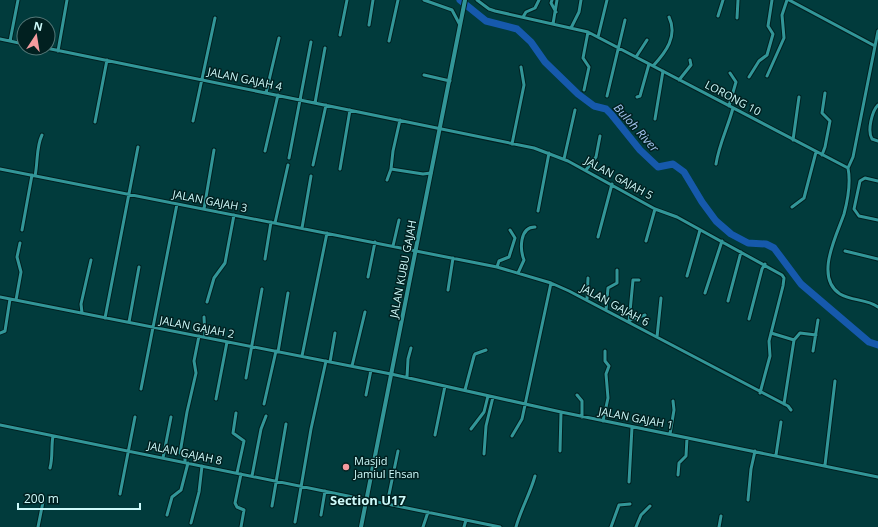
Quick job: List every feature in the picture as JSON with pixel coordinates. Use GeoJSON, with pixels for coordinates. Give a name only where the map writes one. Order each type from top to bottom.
{"type":"FeatureCollection","features":[{"type":"Feature","properties":{"kind":"street"},"geometry":{"type":"LineString","coordinates":[[10,41],[18,0]]}},
{"type":"Feature","properties":{"kind":"street"},"geometry":{"type":"LineString","coordinates":[[58,50],[67,0]]}},
{"type":"Feature","properties":{"kind":"street"},"geometry":{"type":"LineString","coordinates":[[340,35],[347,0]]}},
{"type":"Feature","properties":{"kind":"street"},"geometry":{"type":"LineString","coordinates":[[369,25],[373,0]]}},
{"type":"Feature","properties":{"kind":"street"},"geometry":{"type":"LineString","coordinates":[[389,41],[398,0]]}},
{"type":"Feature","properties":{"kind":"street"},"geometry":{"type":"LineString","coordinates":[[424,0],[452,10],[460,26]]}},
{"type":"Feature","properties":{"kind":"street","name":"JALAN KUBU GAJAH"},"geometry":{"type":"LineString","coordinates":[[362,527],[466,0]]}},
{"type":"Feature","properties":{"kind":"street","name":"LORONG 10"},"geometry":{"type":"LineString","coordinates":[[477,0],[489,9],[588,32],[848,168]]}},
{"type":"Feature","properties":{"kind":"street"},"geometry":{"type":"LineString","coordinates":[[523,17],[526,12],[537,7],[539,0]]}},
{"type":"Feature","properties":{"kind":"street"},"geometry":{"type":"LineString","coordinates":[[552,0],[551,3],[556,12]]}},
{"type":"Feature","properties":{"kind":"street"},"geometry":{"type":"LineString","coordinates":[[553,24],[557,0]]}},
{"type":"Feature","properties":{"kind":"street"},"geometry":{"type":"LineString","coordinates":[[571,28],[579,12],[581,0]]}},
{"type":"Feature","properties":{"kind":"street"},"geometry":{"type":"LineString","coordinates":[[598,37],[607,0]]}},
{"type":"Feature","properties":{"kind":"street"},"geometry":{"type":"LineString","coordinates":[[718,16],[723,0]]}},
{"type":"Feature","properties":{"kind":"street"},"geometry":{"type":"LineString","coordinates":[[737,18],[738,0]]}},
{"type":"Feature","properties":{"kind":"street"},"geometry":{"type":"LineString","coordinates":[[749,77],[759,61],[767,55],[769,50],[773,34],[768,26],[772,0]]}},
{"type":"Feature","properties":{"kind":"street"},"geometry":{"type":"LineString","coordinates":[[767,76],[784,38],[782,15],[788,0],[875,46]]}},
{"type":"Feature","properties":{"kind":"street"},"geometry":{"type":"LineString","coordinates":[[653,66],[669,46],[673,31],[669,17]]}},
{"type":"Feature","properties":{"kind":"street"},"geometry":{"type":"LineString","coordinates":[[194,121],[214,18]]}},
{"type":"Feature","properties":{"kind":"street"},"geometry":{"type":"LineString","coordinates":[[607,96],[618,47],[622,40],[625,20]]}},
{"type":"Feature","properties":{"kind":"street"},"geometry":{"type":"LineString","coordinates":[[878,31],[853,157],[851,165],[848,168],[849,190],[827,270],[831,284],[840,294],[873,303],[878,307]]}},
{"type":"Feature","properties":{"kind":"street"},"geometry":{"type":"LineString","coordinates":[[584,90],[589,67],[582,58],[588,32]]}},
{"type":"Feature","properties":{"kind":"street"},"geometry":{"type":"LineString","coordinates":[[266,93],[279,38]]}},
{"type":"Feature","properties":{"kind":"street"},"geometry":{"type":"LineString","coordinates":[[0,39],[16,42]]}},
{"type":"Feature","properties":{"kind":"street"},"geometry":{"type":"LineString","coordinates":[[636,57],[647,40]]}},
{"type":"Feature","properties":{"kind":"street"},"geometry":{"type":"LineString","coordinates":[[289,158],[311,42]]}},
{"type":"Feature","properties":{"kind":"street"},"geometry":{"type":"LineString","coordinates":[[315,103],[325,48]]}},
{"type":"Feature","properties":{"kind":"street","name":"JALAN GAJAH 4"},"geometry":{"type":"LineString","coordinates":[[58,50],[440,128]]}},
{"type":"Feature","properties":{"kind":"street"},"geometry":{"type":"LineString","coordinates":[[94,122],[107,60]]}},
{"type":"Feature","properties":{"kind":"street"},"geometry":{"type":"LineString","coordinates":[[679,80],[690,65],[690,60]]}},
{"type":"Feature","properties":{"kind":"street"},"geometry":{"type":"LineString","coordinates":[[637,97],[640,96],[649,64]]}},
{"type":"Feature","properties":{"kind":"street"},"geometry":{"type":"LineString","coordinates":[[512,144],[524,85],[521,67]]}},
{"type":"Feature","properties":{"kind":"street"},"geometry":{"type":"LineString","coordinates":[[655,119],[663,71]]}},
{"type":"Feature","properties":{"kind":"street"},"geometry":{"type":"LineString","coordinates":[[716,164],[719,145],[726,131],[736,82],[730,73]]}},
{"type":"Feature","properties":{"kind":"street"},"geometry":{"type":"LineString","coordinates":[[424,75],[450,81]]}},
{"type":"Feature","properties":{"kind":"street"},"geometry":{"type":"LineString","coordinates":[[822,155],[830,126],[830,121],[822,113],[825,93]]}},
{"type":"Feature","properties":{"kind":"street"},"geometry":{"type":"LineString","coordinates":[[266,152],[278,95]]}},
{"type":"Feature","properties":{"kind":"street"},"geometry":{"type":"LineString","coordinates":[[793,140],[799,97]]}},
{"type":"Feature","properties":{"kind":"street"},"geometry":{"type":"LineString","coordinates":[[313,165],[326,105]]}},
{"type":"Feature","properties":{"kind":"street"},"geometry":{"type":"LineString","coordinates":[[878,105],[874,109],[870,133],[872,139],[878,141]]}},
{"type":"Feature","properties":{"kind":"street"},"geometry":{"type":"LineString","coordinates":[[340,169],[350,110]]}},
{"type":"Feature","properties":{"kind":"street"},"geometry":{"type":"LineString","coordinates":[[564,159],[575,110]]}},
{"type":"Feature","properties":{"kind":"street"},"geometry":{"type":"LineString","coordinates":[[387,180],[391,169],[393,151],[400,120]]}},
{"type":"Feature","properties":{"kind":"street","name":"JALAN GAJAH 5"},"geometry":{"type":"LineString","coordinates":[[440,128],[550,153],[586,170],[655,209],[677,217],[779,272],[784,282],[771,333]]}},
{"type":"Feature","properties":{"kind":"street"},"geometry":{"type":"LineString","coordinates":[[22,230],[33,175],[37,164],[38,147],[42,135]]}},
{"type":"Feature","properties":{"kind":"street"},"geometry":{"type":"LineString","coordinates":[[586,170],[596,157],[600,136]]}},
{"type":"Feature","properties":{"kind":"street"},"geometry":{"type":"LineString","coordinates":[[105,318],[138,147]]}},
{"type":"Feature","properties":{"kind":"street"},"geometry":{"type":"LineString","coordinates":[[204,209],[214,150]]}},
{"type":"Feature","properties":{"kind":"street"},"geometry":{"type":"LineString","coordinates":[[792,207],[804,198],[816,152]]}},
{"type":"Feature","properties":{"kind":"street"},"geometry":{"type":"LineString","coordinates":[[538,211],[550,153]]}},
{"type":"Feature","properties":{"kind":"street"},"geometry":{"type":"LineString","coordinates":[[265,259],[288,165]]}},
{"type":"Feature","properties":{"kind":"street","name":"JALAN GAJAH 3"},"geometry":{"type":"LineString","coordinates":[[0,169],[416,251]]}},
{"type":"Feature","properties":{"kind":"street"},"geometry":{"type":"LineString","coordinates":[[391,169],[423,174],[431,173]]}},
{"type":"Feature","properties":{"kind":"street"},"geometry":{"type":"LineString","coordinates":[[302,228],[311,176]]}},
{"type":"Feature","properties":{"kind":"street"},"geometry":{"type":"LineString","coordinates":[[878,181],[862,179],[859,183],[854,209],[856,214],[878,220]]}},
{"type":"Feature","properties":{"kind":"street"},"geometry":{"type":"LineString","coordinates":[[598,237],[612,184]]}},
{"type":"Feature","properties":{"kind":"street"},"geometry":{"type":"LineString","coordinates":[[141,389],[177,204]]}},
{"type":"Feature","properties":{"kind":"street"},"geometry":{"type":"LineString","coordinates":[[646,241],[655,209]]}},
{"type":"Feature","properties":{"kind":"street"},"geometry":{"type":"LineString","coordinates":[[207,302],[214,278],[225,263],[234,215]]}},
{"type":"Feature","properties":{"kind":"street"},"geometry":{"type":"LineString","coordinates":[[393,246],[399,220]]}},
{"type":"Feature","properties":{"kind":"street"},"geometry":{"type":"LineString","coordinates":[[518,273],[524,260],[521,252],[525,231],[529,228],[535,227]]}},
{"type":"Feature","properties":{"kind":"street"},"geometry":{"type":"LineString","coordinates":[[497,267],[499,261],[509,257],[512,251],[515,238],[510,230]]}},
{"type":"Feature","properties":{"kind":"street"},"geometry":{"type":"LineString","coordinates":[[687,276],[700,230]]}},
{"type":"Feature","properties":{"kind":"street"},"geometry":{"type":"LineString","coordinates":[[302,356],[326,233]]}},
{"type":"Feature","properties":{"kind":"street"},"geometry":{"type":"LineString","coordinates":[[705,294],[722,241]]}},
{"type":"Feature","properties":{"kind":"street"},"geometry":{"type":"LineString","coordinates":[[368,277],[374,242]]}},
{"type":"Feature","properties":{"kind":"street"},"geometry":{"type":"LineString","coordinates":[[16,300],[21,272],[17,257],[20,243]]}},
{"type":"Feature","properties":{"kind":"street","name":"JALAN GAJAH 6"},"geometry":{"type":"LineString","coordinates":[[416,251],[497,267],[551,283],[630,321],[760,393],[784,404],[791,410]]}},
{"type":"Feature","properties":{"kind":"street"},"geometry":{"type":"LineString","coordinates":[[845,251],[878,259]]}},
{"type":"Feature","properties":{"kind":"street"},"geometry":{"type":"LineString","coordinates":[[728,301],[742,252]]}},
{"type":"Feature","properties":{"kind":"street"},"geometry":{"type":"LineString","coordinates":[[448,290],[454,258]]}},
{"type":"Feature","properties":{"kind":"street"},"geometry":{"type":"LineString","coordinates":[[82,313],[81,304],[91,260]]}},
{"type":"Feature","properties":{"kind":"street"},"geometry":{"type":"LineString","coordinates":[[749,319],[762,269],[765,264]]}},
{"type":"Feature","properties":{"kind":"street"},"geometry":{"type":"LineString","coordinates":[[129,322],[140,267]]}},
{"type":"Feature","properties":{"kind":"street"},"geometry":{"type":"LineString","coordinates":[[606,310],[608,288],[617,283],[617,270]]}},
{"type":"Feature","properties":{"kind":"street"},"geometry":{"type":"LineString","coordinates":[[587,300],[588,278]]}},
{"type":"Feature","properties":{"kind":"street"},"geometry":{"type":"LineString","coordinates":[[639,280],[633,280],[630,321],[645,316]]}},
{"type":"Feature","properties":{"kind":"street"},"geometry":{"type":"LineString","coordinates":[[512,436],[521,422],[551,283]]}},
{"type":"Feature","properties":{"kind":"street"},"geometry":{"type":"LineString","coordinates":[[246,378],[262,289]]}},
{"type":"Feature","properties":{"kind":"street"},"geometry":{"type":"LineString","coordinates":[[264,404],[277,352],[288,293]]}},
{"type":"Feature","properties":{"kind":"street","name":"JALAN GAJAH 2"},"geometry":{"type":"LineString","coordinates":[[0,297],[391,374]]}},
{"type":"Feature","properties":{"kind":"street"},"geometry":{"type":"LineString","coordinates":[[657,337],[661,298]]}},
{"type":"Feature","properties":{"kind":"street"},"geometry":{"type":"LineString","coordinates":[[0,333],[5,331],[10,299]]}},
{"type":"Feature","properties":{"kind":"street"},"geometry":{"type":"LineString","coordinates":[[352,366],[365,312]]}},
{"type":"Feature","properties":{"kind":"street"},"geometry":{"type":"LineString","coordinates":[[204,317],[205,337]]}},
{"type":"Feature","properties":{"kind":"street"},"geometry":{"type":"LineString","coordinates":[[813,351],[818,320]]}},
{"type":"Feature","properties":{"kind":"street"},"geometry":{"type":"LineString","coordinates":[[295,522],[301,486],[335,333]]}},
{"type":"Feature","properties":{"kind":"street"},"geometry":{"type":"LineString","coordinates":[[760,393],[770,356],[769,341],[771,333],[794,340]]}},
{"type":"Feature","properties":{"kind":"street"},"geometry":{"type":"LineString","coordinates":[[784,404],[794,340],[800,333],[816,336]]}},
{"type":"Feature","properties":{"kind":"street"},"geometry":{"type":"LineString","coordinates":[[179,461],[187,412],[196,373],[194,361],[199,336]]}},
{"type":"Feature","properties":{"kind":"street"},"geometry":{"type":"LineString","coordinates":[[216,399],[227,342]]}},
{"type":"Feature","properties":{"kind":"street"},"geometry":{"type":"LineString","coordinates":[[407,377],[408,359],[411,348]]}},
{"type":"Feature","properties":{"kind":"street"},"geometry":{"type":"LineString","coordinates":[[466,390],[474,356],[475,354],[486,350]]}},
{"type":"Feature","properties":{"kind":"street"},"geometry":{"type":"LineString","coordinates":[[604,421],[608,398],[606,374],[609,366],[605,361],[605,351]]}},
{"type":"Feature","properties":{"kind":"street"},"geometry":{"type":"LineString","coordinates":[[366,395],[371,370]]}},
{"type":"Feature","properties":{"kind":"street","name":"JALAN GAJAH 1"},"geometry":{"type":"LineString","coordinates":[[391,374],[582,417],[776,455],[878,477]]}},
{"type":"Feature","properties":{"kind":"street"},"geometry":{"type":"LineString","coordinates":[[825,466],[835,381]]}},
{"type":"Feature","properties":{"kind":"street"},"geometry":{"type":"LineString","coordinates":[[435,435],[445,386]]}},
{"type":"Feature","properties":{"kind":"street"},"geometry":{"type":"LineString","coordinates":[[576,395],[582,401],[582,417]]}},
{"type":"Feature","properties":{"kind":"street"},"geometry":{"type":"LineString","coordinates":[[471,429],[484,412],[488,396]]}},
{"type":"Feature","properties":{"kind":"street"},"geometry":{"type":"LineString","coordinates":[[484,454],[486,426],[492,397]]}},
{"type":"Feature","properties":{"kind":"street"},"geometry":{"type":"LineString","coordinates":[[670,434],[674,410],[672,401]]}},
{"type":"Feature","properties":{"kind":"street"},"geometry":{"type":"LineString","coordinates":[[560,451],[561,412]]}},
{"type":"Feature","properties":{"kind":"street"},"geometry":{"type":"LineString","coordinates":[[236,413],[233,433],[244,442],[235,503],[237,507],[244,510],[241,527]]}},
{"type":"Feature","properties":{"kind":"street"},"geometry":{"type":"LineString","coordinates":[[252,476],[261,429],[266,416]]}},
{"type":"Feature","properties":{"kind":"street"},"geometry":{"type":"LineString","coordinates":[[120,494],[135,417]]}},
{"type":"Feature","properties":{"kind":"street"},"geometry":{"type":"LineString","coordinates":[[164,458],[171,417]]}},
{"type":"Feature","properties":{"kind":"street"},"geometry":{"type":"LineString","coordinates":[[776,455],[781,422]]}},
{"type":"Feature","properties":{"kind":"street"},"geometry":{"type":"LineString","coordinates":[[272,506],[286,424]]}},
{"type":"Feature","properties":{"kind":"street","name":"JALAN GAJAH 8"},"geometry":{"type":"LineString","coordinates":[[0,425],[500,527]]}},
{"type":"Feature","properties":{"kind":"street"},"geometry":{"type":"LineString","coordinates":[[629,482],[632,427]]}},
{"type":"Feature","properties":{"kind":"street"},"geometry":{"type":"LineString","coordinates":[[50,468],[53,436]]}},
{"type":"Feature","properties":{"kind":"street"},"geometry":{"type":"LineString","coordinates":[[678,474],[679,463],[686,456],[687,438]]}},
{"type":"Feature","properties":{"kind":"street"},"geometry":{"type":"LineString","coordinates":[[388,504],[398,451]]}},
{"type":"Feature","properties":{"kind":"street"},"geometry":{"type":"LineString","coordinates":[[748,500],[751,468],[755,451]]}},
{"type":"Feature","properties":{"kind":"street"},"geometry":{"type":"LineString","coordinates":[[167,515],[172,497],[182,490],[186,463],[185,455],[180,454]]}},
{"type":"Feature","properties":{"kind":"street"},"geometry":{"type":"LineString","coordinates":[[191,523],[199,492],[202,466]]}},
{"type":"Feature","properties":{"kind":"street"},"geometry":{"type":"LineString","coordinates":[[516,527],[520,510],[529,495],[535,476]]}},
{"type":"Feature","properties":{"kind":"street"},"geometry":{"type":"LineString","coordinates":[[321,515],[325,491]]}},
{"type":"Feature","properties":{"kind":"street"},"geometry":{"type":"LineString","coordinates":[[38,527],[43,502]]}},
{"type":"Feature","properties":{"kind":"street"},"geometry":{"type":"LineString","coordinates":[[611,527],[619,505],[630,504]]}},
{"type":"Feature","properties":{"kind":"street"},"geometry":{"type":"LineString","coordinates":[[636,527],[641,515],[650,506]]}},
{"type":"Feature","properties":{"kind":"street"},"geometry":{"type":"LineString","coordinates":[[423,527],[428,512]]}},
{"type":"Feature","properties":{"kind":"street"},"geometry":{"type":"LineString","coordinates":[[719,527],[721,516]]}},
{"type":"Feature","properties":{"kind":"street"},"geometry":{"type":"LineString","coordinates":[[464,527],[466,520]]}},
{"type":"Feature","properties":{"kind":"waterway","name":"Buloh River"},"geometry":{"type":"LineString","coordinates":[[460,0],[486,21],[517,29],[531,42],[545,62],[578,94],[594,106],[606,109],[640,150],[658,167],[673,164],[684,172],[702,202],[716,221],[731,234],[748,243],[766,244],[774,248],[801,284],[869,342],[878,345]]}},
{"type":"Feature","properties":{"kind":"place","name":"Masjid Jamiul Ehsan"},"geometry":{"type":"Point","coordinates":[346,467]}},
{"type":"Feature","properties":{"kind":"district","name":"Section U17"},"geometry":{"type":"Point","coordinates":[368,500]}}]}
